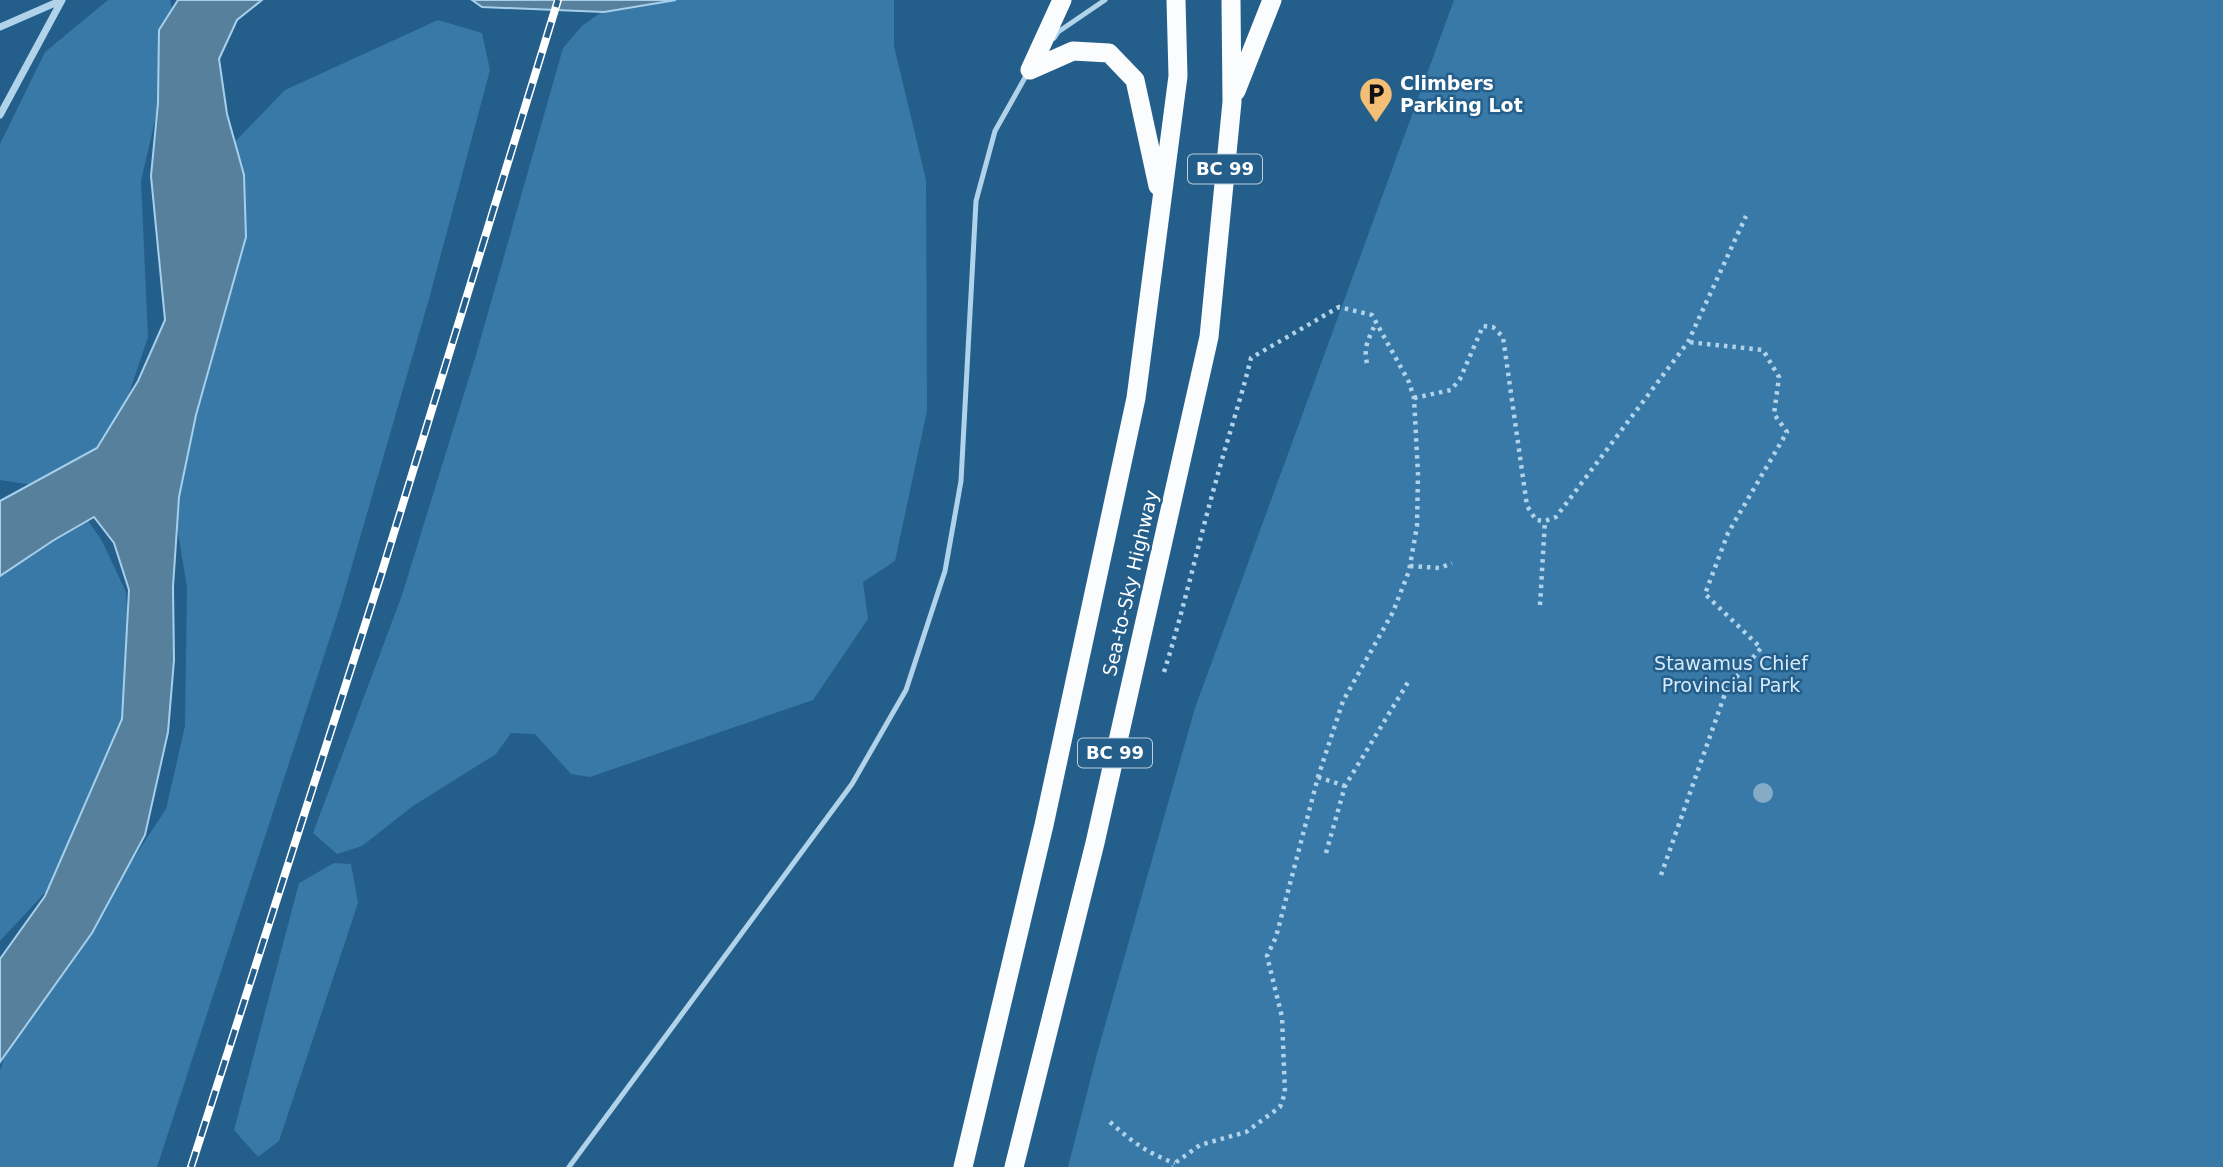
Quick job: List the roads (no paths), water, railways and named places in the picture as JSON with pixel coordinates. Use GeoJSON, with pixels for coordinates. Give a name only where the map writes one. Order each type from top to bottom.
{"type":"FeatureCollection","features":[{"type":"Feature","properties":{"kind":"highway"},"geometry":{"type":"LineString","coordinates":[[1030,70],[1062,0]]}},
{"type":"Feature","properties":{"kind":"highway","name":"Sea-to-Sky Highway"},"geometry":{"type":"LineString","coordinates":[[963,1167],[1044,825],[1136,398],[1178,76],[1176,0]]}},
{"type":"Feature","properties":{"kind":"highway","name":"Sea-to-Sky Highway"},"geometry":{"type":"LineString","coordinates":[[1014,1167],[1095,843],[1209,337],[1232,102],[1231,0]]}},
{"type":"Feature","properties":{"kind":"highway"},"geometry":{"type":"LineString","coordinates":[[1232,102],[1272,0]]}},
{"type":"Feature","properties":{"kind":"highway"},"geometry":{"type":"LineString","coordinates":[[1030,70],[1073,51],[1109,53],[1135,80],[1161,202]]}},
{"type":"Feature","properties":{"kind":"street"},"geometry":{"type":"LineString","coordinates":[[0,27],[62,0]]}},
{"type":"Feature","properties":{"kind":"street"},"geometry":{"type":"LineString","coordinates":[[0,115],[62,0]]}},
{"type":"Feature","properties":{"kind":"lane"},"geometry":{"type":"LineString","coordinates":[[569,1167],[852,784],[906,690],[945,571],[961,481],[976,201],[995,131],[1030,70],[1058,32],[1105,0]]}},
{"type":"Feature","properties":{"kind":"railway"},"geometry":{"type":"LineString","coordinates":[[191,1167],[381,575],[558,0]]}},
{"type":"Feature","properties":{"kind":"place","name":"Climbers Parking Lot"},"geometry":{"type":"Point","coordinates":[1376,124]}},
{"type":"Feature","properties":{"kind":"park label","name":"Stawamus Chief Provincial Park"},"geometry":{"type":"Point","coordinates":[1731,674]}}]}
